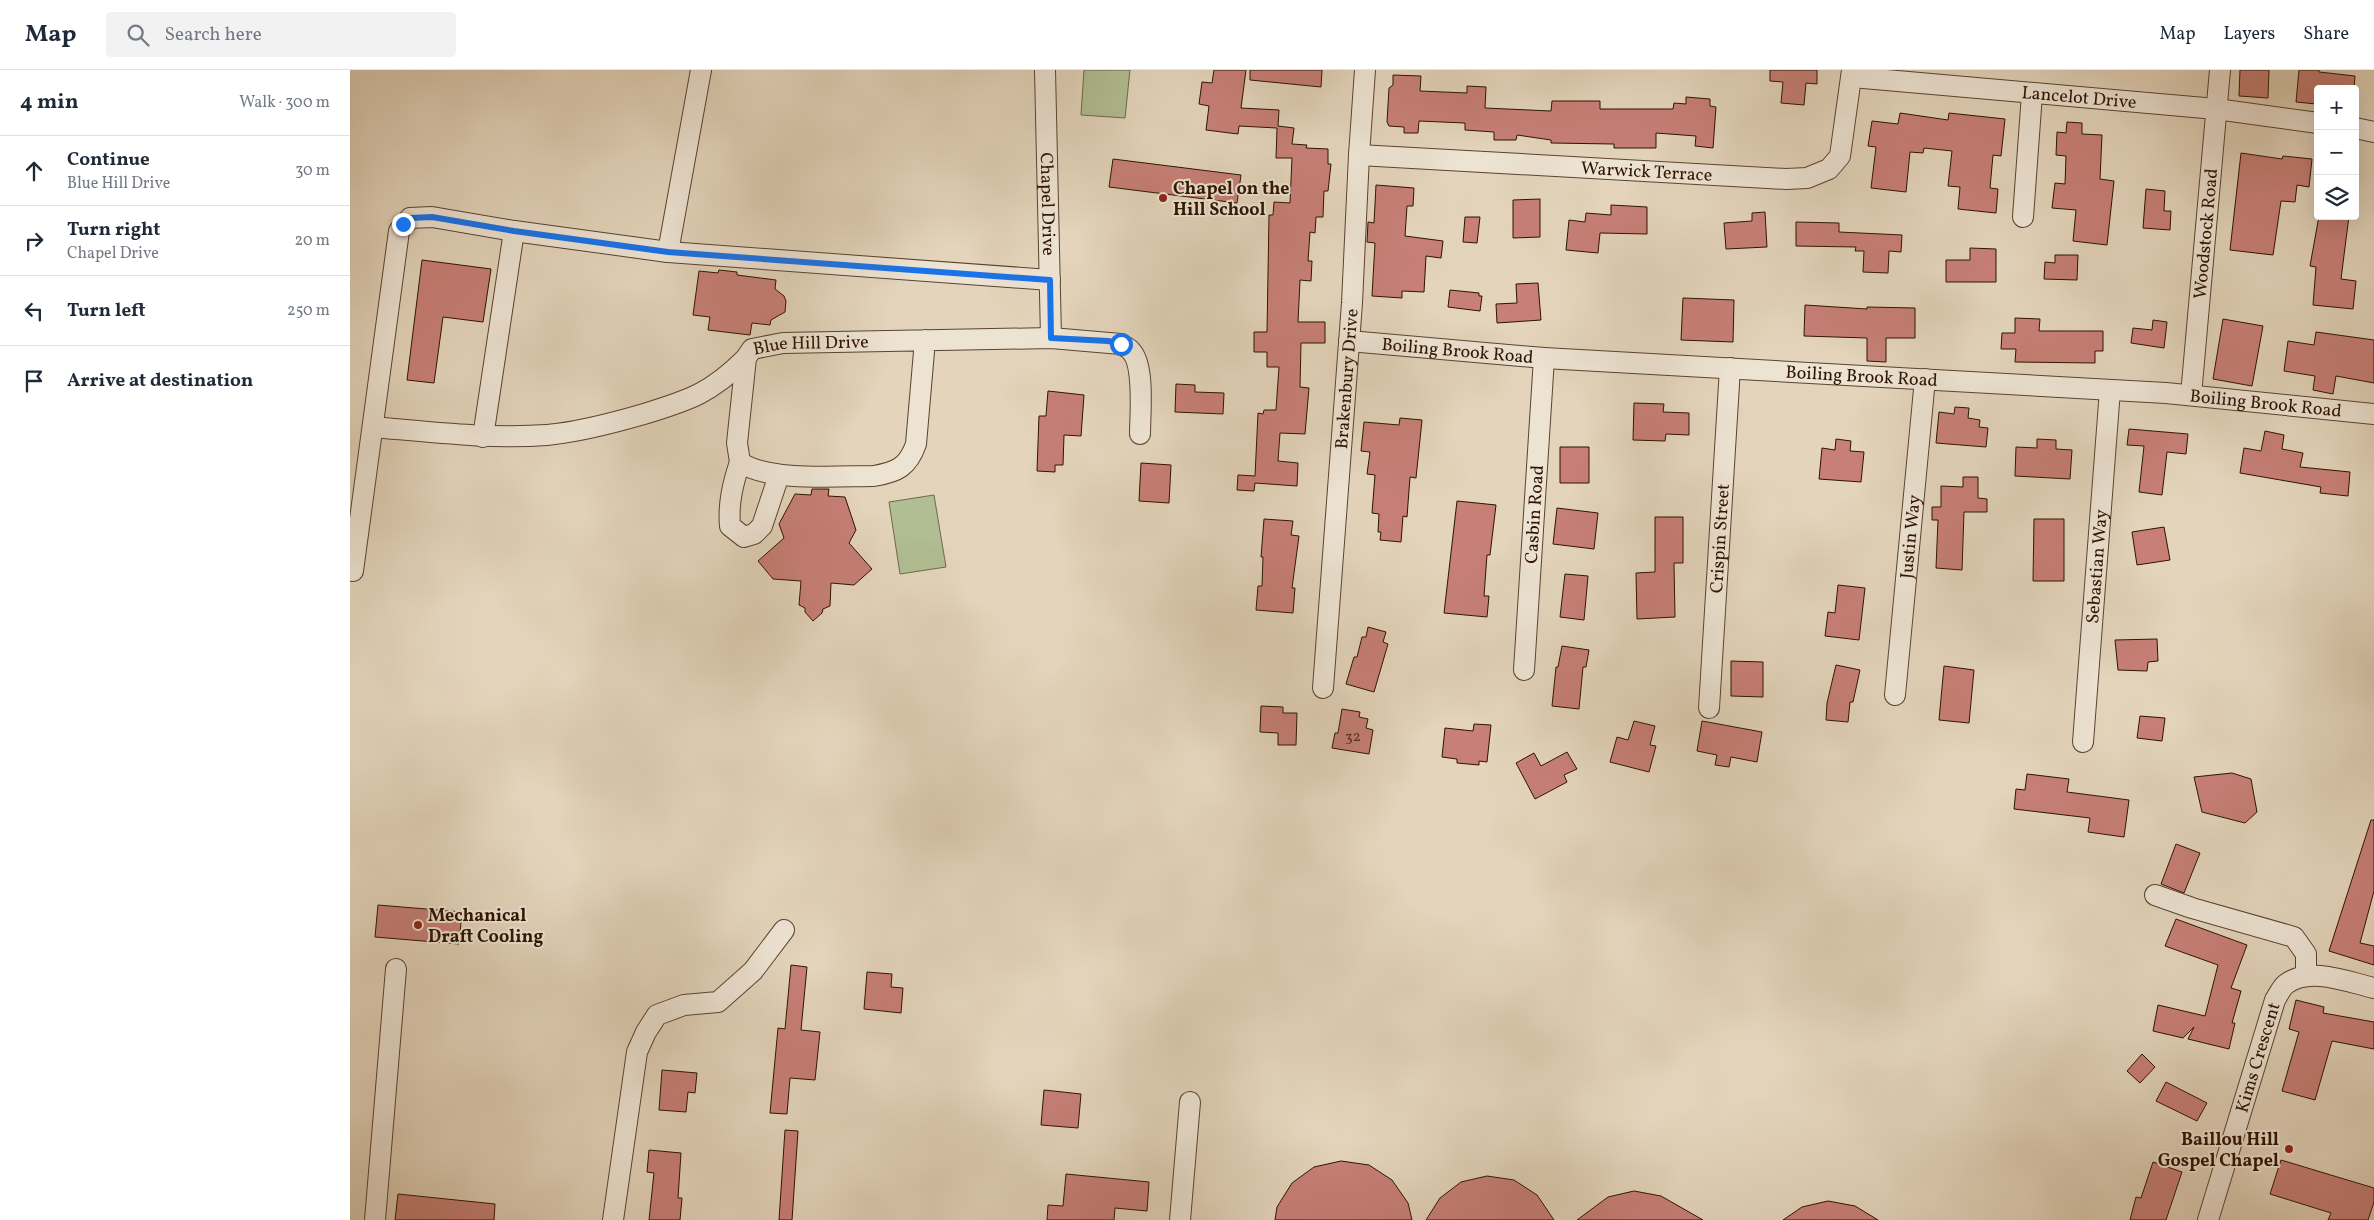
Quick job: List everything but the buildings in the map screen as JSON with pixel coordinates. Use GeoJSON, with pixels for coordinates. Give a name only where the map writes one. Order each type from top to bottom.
{"type":"FeatureCollection","features":[{"type":"Feature","properties":{"kind":"street"},"geometry":{"type":"LineString","coordinates":[[668,252],[701,70]]}},
{"type":"Feature","properties":{"kind":"street","name":"Chapel Drive"},"geometry":{"type":"LineString","coordinates":[[1045,70],[1051,338]]}},
{"type":"Feature","properties":{"kind":"street","name":"Brakenbury Drive"},"geometry":{"type":"LineString","coordinates":[[1322,688],[1349,341],[1359,155],[1366,70]]}},
{"type":"Feature","properties":{"kind":"street","name":"Woodstock Road"},"geometry":{"type":"LineString","coordinates":[[2191,395],[2220,70]]}},
{"type":"Feature","properties":{"kind":"street","name":"Warwick Terrace"},"geometry":{"type":"LineString","coordinates":[[1359,155],[1776,178],[1807,178],[1829,169],[1840,156],[1852,74]]}},
{"type":"Feature","properties":{"kind":"street","name":"Lancelot Drive"},"geometry":{"type":"LineString","coordinates":[[1852,74],[2032,94],[2216,109],[2314,122]]}},
{"type":"Feature","properties":{"kind":"street"},"geometry":{"type":"LineString","coordinates":[[2023,217],[2032,94]]}},
{"type":"Feature","properties":{"kind":"street"},"geometry":{"type":"LineString","coordinates":[[2359,129],[2374,132]]}},
{"type":"Feature","properties":{"kind":"street"},"geometry":{"type":"LineString","coordinates":[[353,571],[399,231],[410,218],[432,217],[514,231],[668,252],[1050,280]]}},
{"type":"Feature","properties":{"kind":"street"},"geometry":{"type":"LineString","coordinates":[[483,437],[514,231]]}},
{"type":"Feature","properties":{"kind":"street","name":"Blue Hill Drive"},"geometry":{"type":"LineString","coordinates":[[740,462],[737,443],[746,358],[752,348],[766,344],[1051,338],[1108,341],[1121,344],[1131,350],[1136,359],[1139,373],[1140,434]]}},
{"type":"Feature","properties":{"kind":"street"},"geometry":{"type":"LineString","coordinates":[[779,475],[762,526],[754,534],[744,537],[730,526],[728,512],[732,485],[740,462],[749,469],[779,475],[874,476],[888,474],[902,468],[911,458],[916,444],[925,340]]}},
{"type":"Feature","properties":{"kind":"street","name":"Boiling Brook Road"},"geometry":{"type":"LineString","coordinates":[[1349,341],[1544,358],[2191,395],[2374,414]]}},
{"type":"Feature","properties":{"kind":"street"},"geometry":{"type":"LineString","coordinates":[[372,427],[483,437],[549,435],[620,421],[674,405],[708,391],[725,379],[746,358]]}},
{"type":"Feature","properties":{"kind":"street","name":"Casbin Road"},"geometry":{"type":"LineString","coordinates":[[1524,670],[1544,358]]}},
{"type":"Feature","properties":{"kind":"street","name":"Crispin Street"},"geometry":{"type":"LineString","coordinates":[[1708,708],[1730,368]]}},
{"type":"Feature","properties":{"kind":"street","name":"Justin Way"},"geometry":{"type":"LineString","coordinates":[[1895,695],[1925,379]]}},
{"type":"Feature","properties":{"kind":"street","name":"Sebastian Way"},"geometry":{"type":"LineString","coordinates":[[2083,742],[2110,390]]}},
{"type":"Feature","properties":{"kind":"street"},"geometry":{"type":"LineString","coordinates":[[2155,895],[2192,908],[2294,937],[2306,954],[2306,976],[2329,978],[2374,988]]}},
{"type":"Feature","properties":{"kind":"street"},"geometry":{"type":"LineString","coordinates":[[613,1220],[637,1052],[646,1032],[657,1015],[684,1005],[718,1002],[752,972],[784,930]]}},
{"type":"Feature","properties":{"kind":"street"},"geometry":{"type":"LineString","coordinates":[[375,1220],[396,969]]}},
{"type":"Feature","properties":{"kind":"street","name":"Kims Crescent"},"geometry":{"type":"LineString","coordinates":[[2208,1220],[2275,1000],[2286,984],[2306,976]]}},
{"type":"Feature","properties":{"kind":"street"},"geometry":{"type":"LineString","coordinates":[[1180,1220],[1190,1102]]}},
{"type":"Feature","properties":{"kind":"green space"},"geometry":{"type":"Polygon","coordinates":[[[1084,70],[1130,70],[1125,118],[1081,115],[1084,70]]]}},
{"type":"Feature","properties":{"kind":"green space"},"geometry":{"type":"Polygon","coordinates":[[[934,495],[946,567],[900,574],[889,502],[934,495]]]}},
{"type":"Feature","properties":{"kind":"place","name":"Chapel on the Hill School"},"geometry":{"type":"Point","coordinates":[1163,198]}},
{"type":"Feature","properties":{"kind":"place","name":"Mechanical Draft Cooling"},"geometry":{"type":"Point","coordinates":[418,925]}},
{"type":"Feature","properties":{"kind":"place","name":"Baillou Hill Gospel Chapel"},"geometry":{"type":"Point","coordinates":[2289,1149]}},
{"type":"Feature","properties":{"kind":"route"},"geometry":{"type":"LineString","coordinates":[[403,224],[410,218],[420,216],[432,217],[514,231],[668,252],[1050,280],[1051,338],[1108,341],[1121,344]]}}]}
